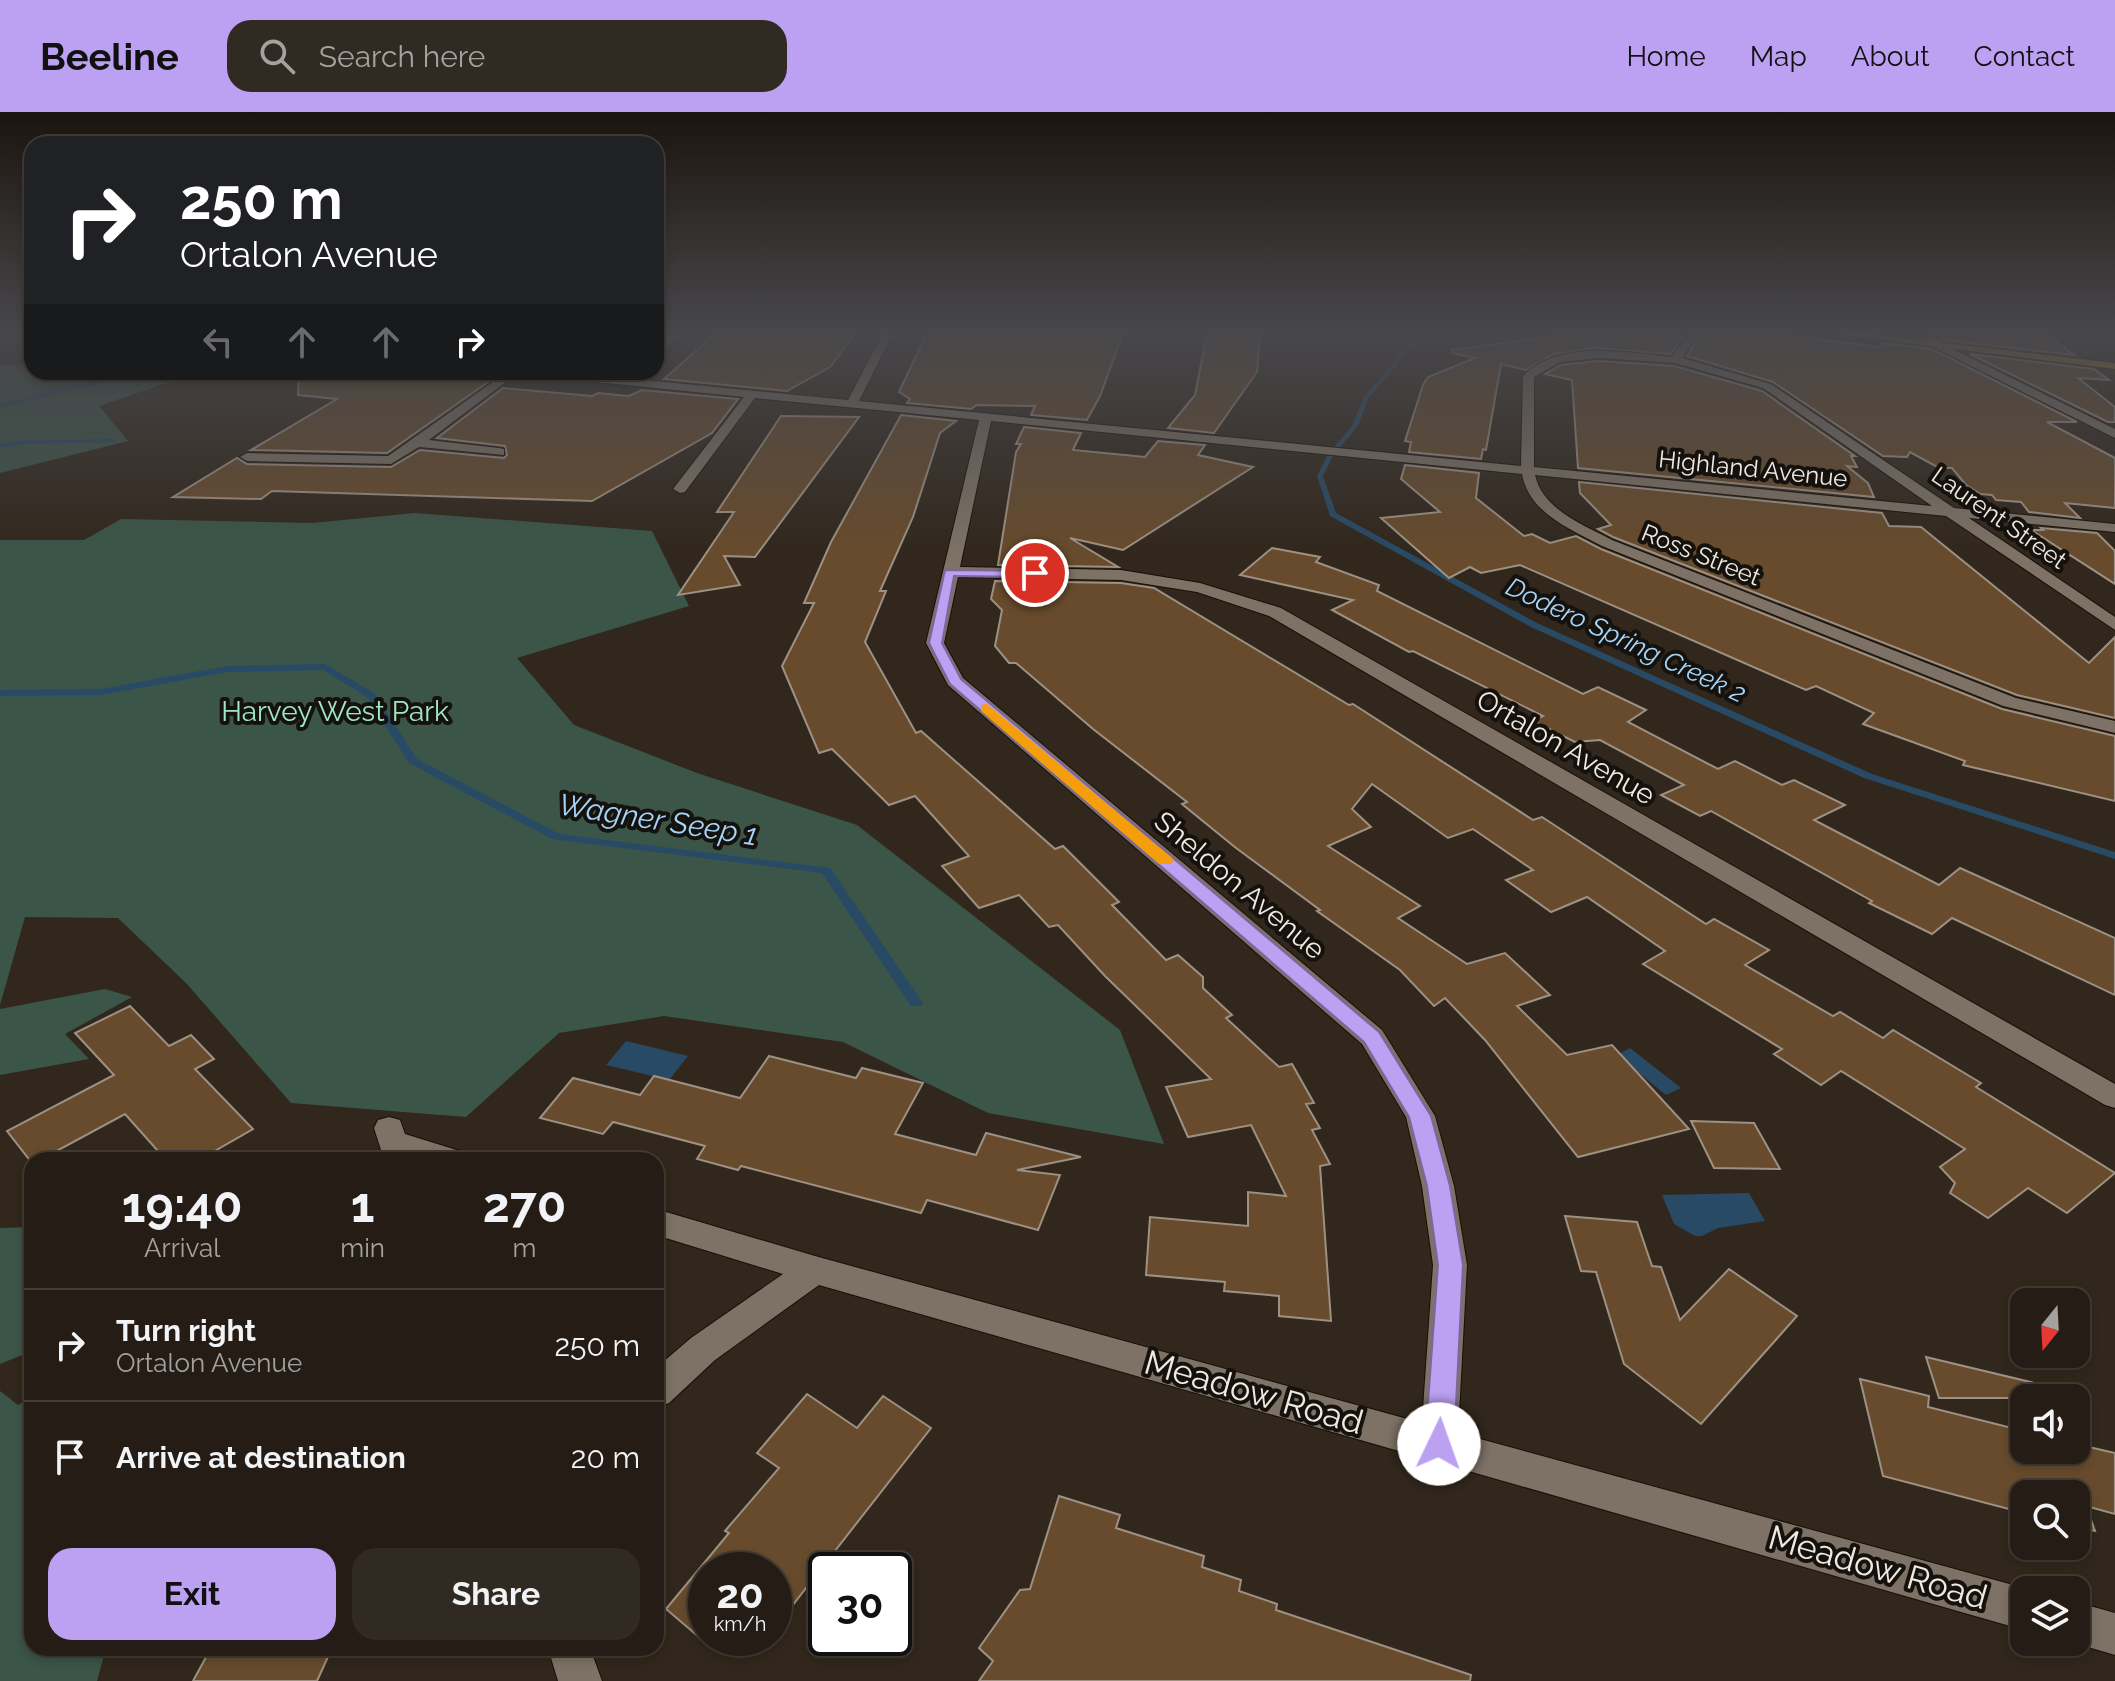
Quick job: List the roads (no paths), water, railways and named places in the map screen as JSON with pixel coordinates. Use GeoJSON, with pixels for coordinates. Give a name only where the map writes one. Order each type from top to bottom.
{"type":"FeatureCollection","features":[{"type":"Feature","properties":{"kind":"street"},"geometry":{"type":"LineString","coordinates":[[247,457],[391,460],[467,406]]}},
{"type":"Feature","properties":{"kind":"street"},"geometry":{"type":"LineString","coordinates":[[680,489],[743,406]]}},
{"type":"Feature","properties":{"kind":"street","name":"Highland Avenue"},"geometry":{"type":"LineString","coordinates":[[883,406],[2115,528]]}},
{"type":"Feature","properties":{"kind":"street","name":"Ross Street"},"geometry":{"type":"LineString","coordinates":[[1529,406],[1528,468],[1533,491],[1544,504],[1571,524],[1607,543],[2010,702],[2115,727]]}},
{"type":"Feature","properties":{"kind":"street","name":"Laurent Street"},"geometry":{"type":"LineString","coordinates":[[1797,406],[2115,625]]}},
{"type":"Feature","properties":{"kind":"street"},"geometry":{"type":"LineString","coordinates":[[2059,406],[2115,434]]}},
{"type":"Feature","properties":{"kind":"street","name":"Sheldon Avenue"},"geometry":{"type":"LineString","coordinates":[[986,417],[935,643],[955,681],[1372,1037],[1420,1116],[1438,1186],[1450,1265],[1439,1444]]}},
{"type":"Feature","properties":{"kind":"street"},"geometry":{"type":"LineString","coordinates":[[417,443],[499,452]]}},
{"type":"Feature","properties":{"kind":"street","name":"Ortalon Avenue"},"geometry":{"type":"LineString","coordinates":[[949,572],[1137,576],[1200,588],[1275,612],[2115,1097]]}},
{"type":"Feature","properties":{"kind":"street"},"geometry":{"type":"LineString","coordinates":[[389,1128],[392,1142],[425,1152]]}},
{"type":"Feature","properties":{"kind":"street","name":"Meadow Road"},"geometry":{"type":"LineString","coordinates":[[664,1224],[815,1270],[2010,1605]]}},
{"type":"Feature","properties":{"kind":"street"},"geometry":{"type":"LineString","coordinates":[[664,1384],[703,1349],[815,1270]]}},
{"type":"Feature","properties":{"kind":"street"},"geometry":{"type":"LineString","coordinates":[[2090,1627],[2115,1634]]}},
{"type":"Feature","properties":{"kind":"street"},"geometry":{"type":"LineString","coordinates":[[572,1656],[580,1681]]}},
{"type":"Feature","properties":{"kind":"water"},"geometry":{"type":"Polygon","coordinates":[[[626,1041],[688,1056],[669,1080],[606,1065],[626,1041]]]}},
{"type":"Feature","properties":{"kind":"water"},"geometry":{"type":"Polygon","coordinates":[[[1630,1048],[1681,1088],[1666,1095],[1617,1055],[1630,1048]]]}},
{"type":"Feature","properties":{"kind":"water"},"geometry":{"type":"Polygon","coordinates":[[[1749,1193],[1765,1221],[1718,1228],[1702,1236],[1695,1236],[1674,1224],[1662,1195],[1749,1193]]]}},
{"type":"Feature","properties":{"kind":"waterway","name":"Dodero Spring Creek 2"},"geometry":{"type":"LineString","coordinates":[[1362,406],[1355,426],[1330,455],[1320,476],[1333,514],[1534,625],[1868,776],[2115,856]]}},
{"type":"Feature","properties":{"kind":"waterway"},"geometry":{"type":"LineString","coordinates":[[0,446],[26,442],[114,441]]}},
{"type":"Feature","properties":{"kind":"waterway","name":"Wagner Seep 1"},"geometry":{"type":"LineString","coordinates":[[0,693],[101,692],[227,669],[325,667],[371,695],[413,761],[556,837],[826,870],[916,1003]]}},
{"type":"Feature","properties":{"kind":"park label","name":"Harvey West Park"},"geometry":{"type":"Point","coordinates":[335,711]}}]}
